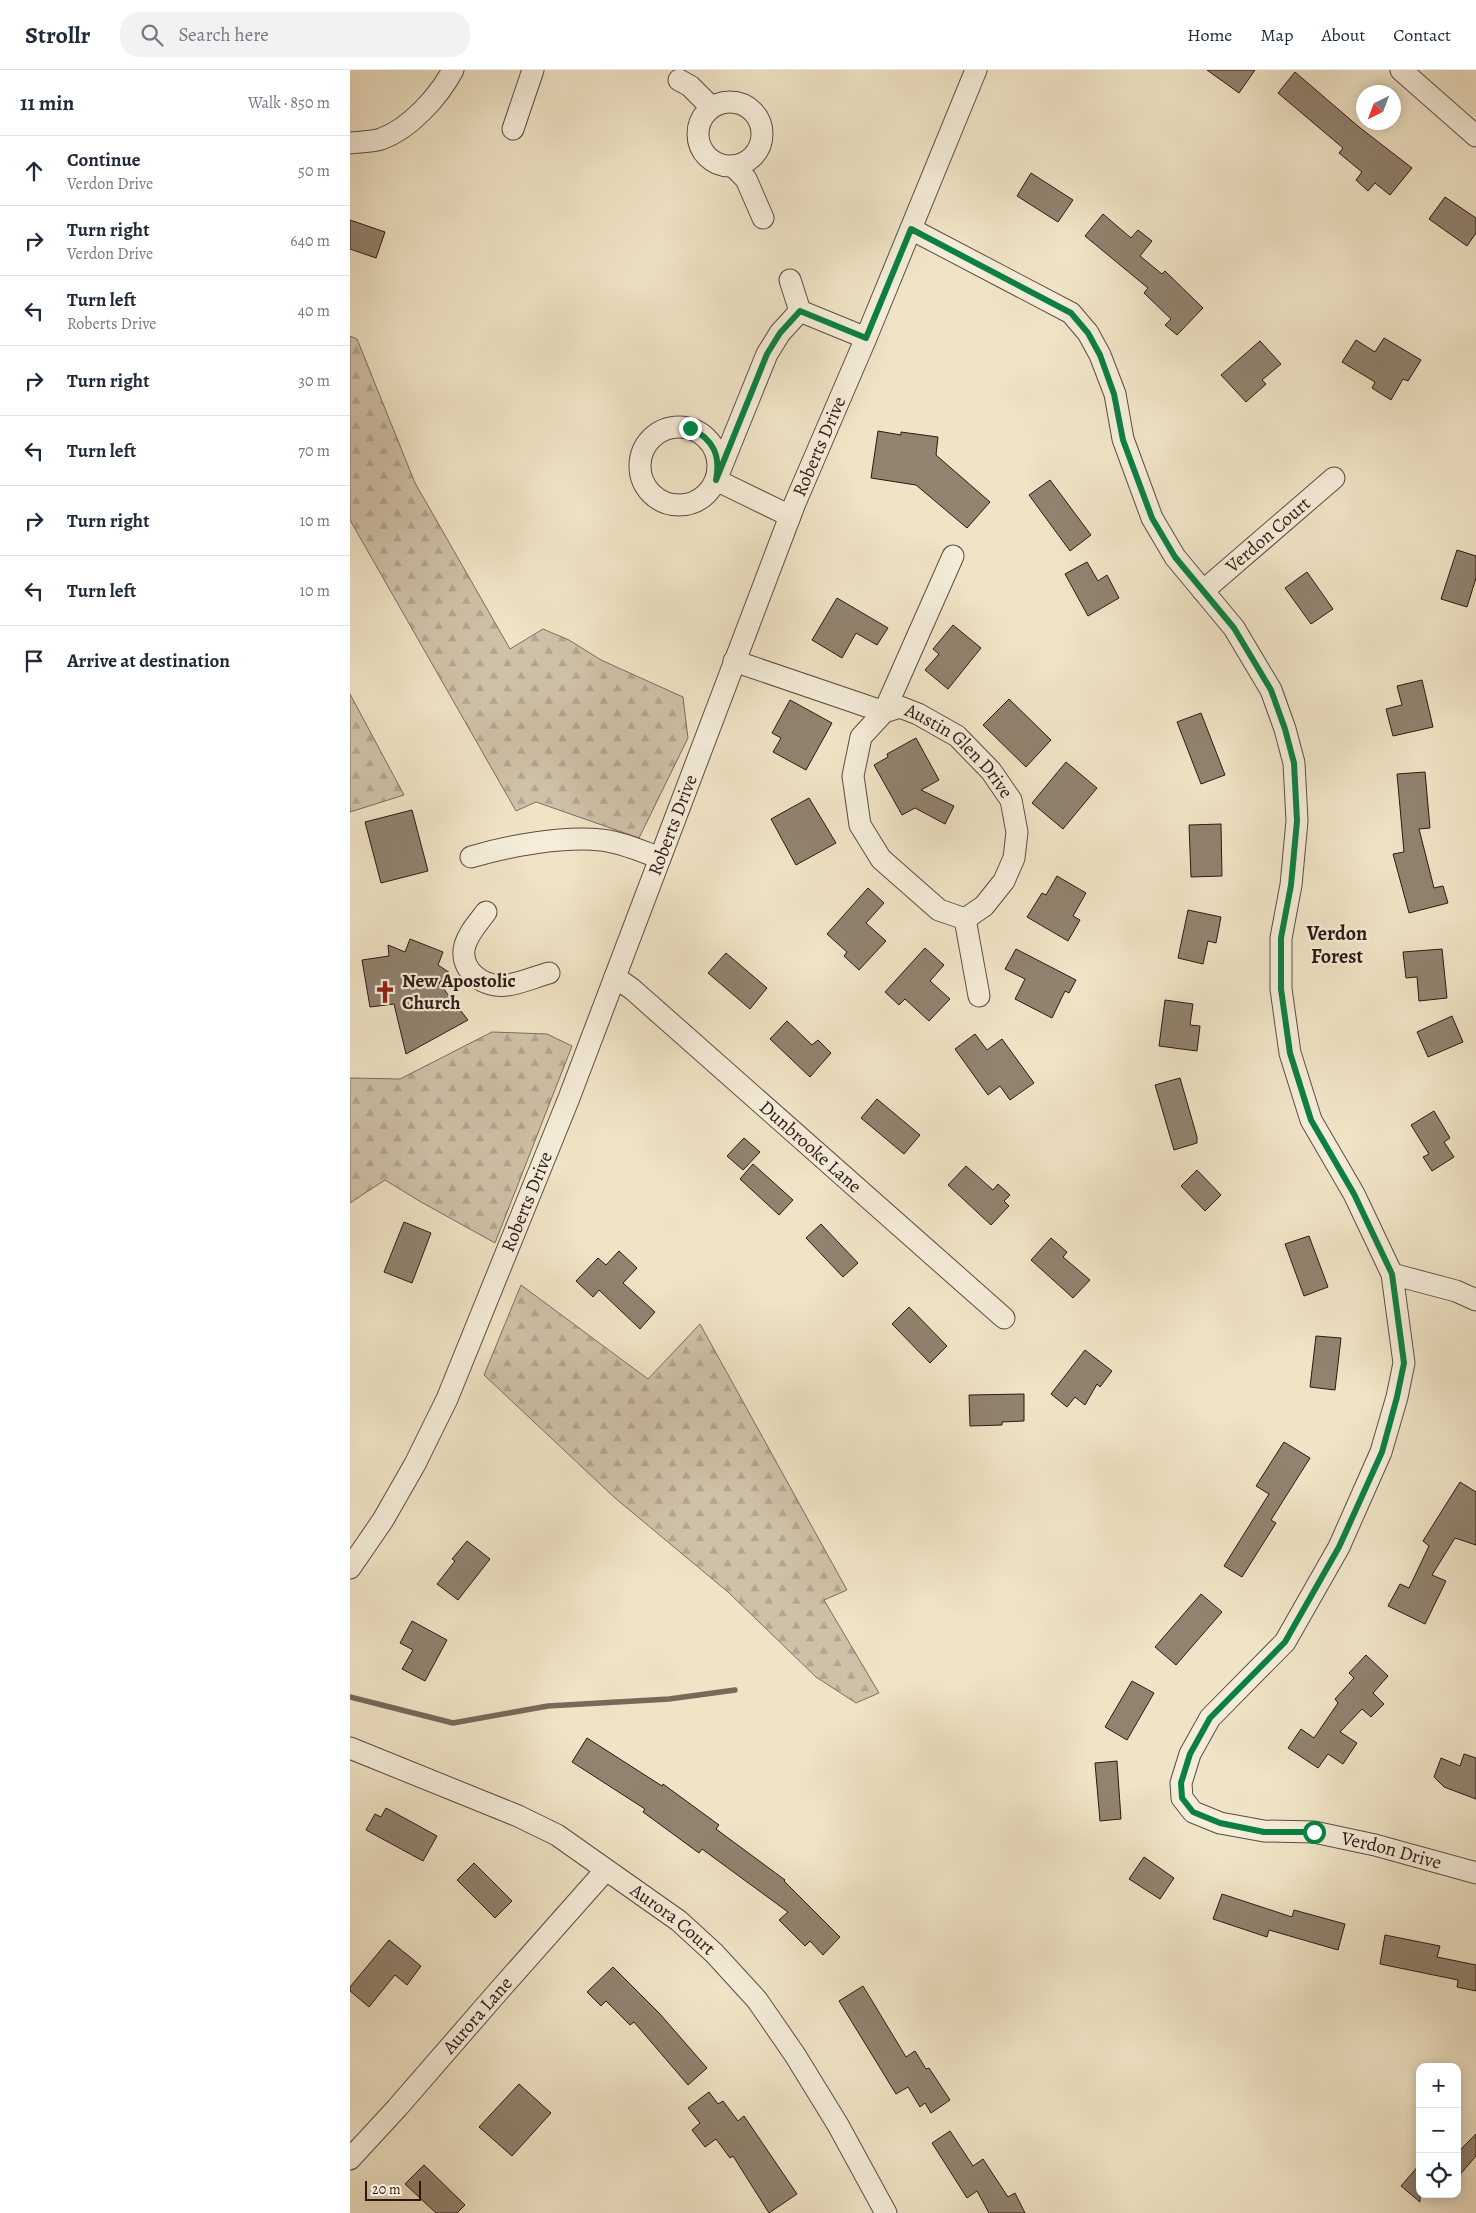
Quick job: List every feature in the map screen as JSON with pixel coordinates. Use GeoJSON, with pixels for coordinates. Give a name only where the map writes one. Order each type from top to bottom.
{"type":"FeatureCollection","features":[{"type":"Feature","properties":{"kind":"street"},"geometry":{"type":"LineString","coordinates":[[350,143],[381,138],[411,122],[443,89],[453,70]]}},
{"type":"Feature","properties":{"kind":"street"},"geometry":{"type":"LineString","coordinates":[[512,129],[533,70]]}},
{"type":"Feature","properties":{"kind":"street","name":"Roberts Drive"},"geometry":{"type":"LineString","coordinates":[[351,1564],[383,1520],[415,1464],[447,1399],[616,976],[790,516],[866,338],[976,70]]}},
{"type":"Feature","properties":{"kind":"street"},"geometry":{"type":"LineString","coordinates":[[1400,70],[1476,136]]}},
{"type":"Feature","properties":{"kind":"street"},"geometry":{"type":"LineString","coordinates":[[679,80],[690,86],[711,107]]}},
{"type":"Feature","properties":{"kind":"street"},"geometry":{"type":"LineString","coordinates":[[732,101],[742,103],[752,109],[760,123],[762,139],[759,149],[743,163],[733,166],[722,165],[712,161],[699,145],[697,134],[704,114],[711,107],[721,102],[732,101]]}},
{"type":"Feature","properties":{"kind":"street"},"geometry":{"type":"LineString","coordinates":[[733,166],[746,179],[763,218]]}},
{"type":"Feature","properties":{"kind":"street","name":"Verdon Drive"},"geometry":{"type":"LineString","coordinates":[[911,229],[1071,313],[1088,333],[1100,355],[1114,394],[1123,440],[1152,518],[1175,557],[1234,628],[1271,690],[1285,729],[1294,763],[1297,821],[1291,885],[1281,938],[1281,989],[1290,1053],[1311,1120],[1354,1194],[1392,1274],[1404,1363],[1382,1452],[1339,1547],[1285,1642],[1210,1718],[1190,1754],[1181,1783],[1182,1798],[1193,1812],[1220,1823],[1264,1832],[1314,1832],[1375,1845],[1476,1873]]}},
{"type":"Feature","properties":{"kind":"street"},"geometry":{"type":"LineString","coordinates":[[790,280],[800,311],[866,338]]}},
{"type":"Feature","properties":{"kind":"street"},"geometry":{"type":"LineString","coordinates":[[790,516],[716,480],[767,354],[780,333],[800,311]]}},
{"type":"Feature","properties":{"kind":"street","name":"Verdon Court"},"geometry":{"type":"LineString","coordinates":[[1203,591],[1334,478]]}},
{"type":"Feature","properties":{"kind":"street","name":"Austin Glen Drive"},"geometry":{"type":"LineString","coordinates":[[734,661],[884,712],[900,708],[909,710],[957,736],[991,771],[1010,800],[1017,832],[1014,858],[1004,881],[984,906],[965,919],[939,910],[881,859],[860,825],[853,776],[862,738],[884,712],[953,556]]}},
{"type":"Feature","properties":{"kind":"street"},"geometry":{"type":"LineString","coordinates":[[471,856],[497,849],[576,839],[602,840],[634,848],[660,858]]}},
{"type":"Feature","properties":{"kind":"street"},"geometry":{"type":"LineString","coordinates":[[486,912],[471,932],[465,946],[464,960],[473,976],[479,981],[506,986],[549,973]]}},
{"type":"Feature","properties":{"kind":"street"},"geometry":{"type":"LineString","coordinates":[[965,919],[979,996]]}},
{"type":"Feature","properties":{"kind":"street","name":"Dunbrooke Lane"},"geometry":{"type":"LineString","coordinates":[[616,976],[1004,1318]]}},
{"type":"Feature","properties":{"kind":"street"},"geometry":{"type":"LineString","coordinates":[[1392,1274],[1456,1291],[1476,1300]]}},
{"type":"Feature","properties":{"kind":"street","name":"Aurora Court"},"geometry":{"type":"LineString","coordinates":[[350,1748],[518,1816],[557,1835],[605,1871],[679,1921],[714,1953],[757,2000],[800,2063],[886,2213]]}},
{"type":"Feature","properties":{"kind":"street","name":"Aurora Lane"},"geometry":{"type":"LineString","coordinates":[[350,2158],[397,2108],[605,1871]]}},
{"type":"Feature","properties":{"kind":"green space"},"geometry":{"type":"Polygon","coordinates":[[[350,336],[357,339],[415,483],[510,649],[543,629],[569,640],[601,660],[683,697],[688,738],[639,838],[536,802],[516,811],[350,520],[350,336]]]}},
{"type":"Feature","properties":{"kind":"green space"},"geometry":{"type":"Polygon","coordinates":[[[350,694],[404,795],[350,812],[350,694]]]}},
{"type":"Feature","properties":{"kind":"green space"},"geometry":{"type":"Polygon","coordinates":[[[492,1032],[547,1034],[572,1046],[495,1243],[385,1180],[350,1203],[350,1078],[400,1079],[492,1032]]]}},
{"type":"Feature","properties":{"kind":"green space"},"geometry":{"type":"Polygon","coordinates":[[[521,1285],[648,1379],[700,1324],[847,1590],[824,1600],[879,1693],[856,1703],[816,1677],[728,1592],[615,1498],[484,1375],[521,1285]]]}},
{"type":"Feature","properties":{"kind":"building"},"geometry":{"type":"Polygon","coordinates":[[[1207,70],[1255,70],[1239,93],[1207,70]]]}},
{"type":"Feature","properties":{"kind":"building"},"geometry":{"type":"Polygon","coordinates":[[[1295,72],[1356,124],[1356,130],[1363,130],[1412,168],[1390,195],[1375,183],[1368,191],[1356,180],[1362,172],[1339,153],[1343,148],[1278,93],[1295,72]]]}},
{"type":"Feature","properties":{"kind":"building"},"geometry":{"type":"Polygon","coordinates":[[[1031,173],[1073,200],[1058,222],[1017,196],[1031,173]]]}},
{"type":"Feature","properties":{"kind":"building"},"geometry":{"type":"Polygon","coordinates":[[[1445,197],[1476,218],[1476,233],[1467,246],[1429,219],[1445,197]]]}},
{"type":"Feature","properties":{"kind":"building"},"geometry":{"type":"Polygon","coordinates":[[[1103,214],[1131,238],[1138,230],[1152,241],[1140,256],[1162,274],[1165,271],[1203,308],[1177,335],[1165,325],[1171,319],[1144,293],[1148,288],[1085,236],[1103,214]]]}},
{"type":"Feature","properties":{"kind":"building"},"geometry":{"type":"Polygon","coordinates":[[[350,220],[385,232],[376,258],[350,249],[350,220]]]}},
{"type":"Feature","properties":{"kind":"building"},"geometry":{"type":"Polygon","coordinates":[[[1384,338],[1421,360],[1408,381],[1403,379],[1391,400],[1372,388],[1375,382],[1342,362],[1356,340],[1375,352],[1384,338]]]}},
{"type":"Feature","properties":{"kind":"building"},"geometry":{"type":"Polygon","coordinates":[[[1260,341],[1281,364],[1262,380],[1266,384],[1246,402],[1221,375],[1260,341]]]}},
{"type":"Feature","properties":{"kind":"building"},"geometry":{"type":"Polygon","coordinates":[[[878,431],[901,435],[901,432],[938,437],[936,455],[990,502],[967,528],[916,485],[871,478],[878,431]]]}},
{"type":"Feature","properties":{"kind":"building"},"geometry":{"type":"Polygon","coordinates":[[[1050,480],[1091,535],[1070,551],[1029,495],[1050,480]]]}},
{"type":"Feature","properties":{"kind":"building"},"geometry":{"type":"Polygon","coordinates":[[[1457,550],[1476,556],[1476,578],[1467,607],[1441,599],[1457,550]]]}},
{"type":"Feature","properties":{"kind":"building"},"geometry":{"type":"Polygon","coordinates":[[[1087,562],[1098,581],[1107,575],[1119,598],[1088,616],[1065,574],[1087,562]]]}},
{"type":"Feature","properties":{"kind":"building"},"geometry":{"type":"Polygon","coordinates":[[[1307,572],[1333,609],[1311,624],[1285,588],[1307,572]]]}},
{"type":"Feature","properties":{"kind":"building"},"geometry":{"type":"Polygon","coordinates":[[[837,598],[888,628],[877,645],[856,633],[842,658],[812,640],[837,598]]]}},
{"type":"Feature","properties":{"kind":"building"},"geometry":{"type":"Polygon","coordinates":[[[953,625],[981,648],[948,689],[925,670],[939,654],[933,649],[953,625]]]}},
{"type":"Feature","properties":{"kind":"building"},"geometry":{"type":"Polygon","coordinates":[[[1422,680],[1433,727],[1393,736],[1386,709],[1402,705],[1397,686],[1422,680]]]}},
{"type":"Feature","properties":{"kind":"building"},"geometry":{"type":"Polygon","coordinates":[[[1009,699],[1051,740],[1026,767],[983,725],[1009,699]]]}},
{"type":"Feature","properties":{"kind":"building"},"geometry":{"type":"Polygon","coordinates":[[[790,700],[832,723],[806,770],[773,752],[781,738],[772,733],[790,700]]]}},
{"type":"Feature","properties":{"kind":"building"},"geometry":{"type":"Polygon","coordinates":[[[1201,713],[1225,775],[1201,784],[1177,722],[1201,713]]]}},
{"type":"Feature","properties":{"kind":"building"},"geometry":{"type":"Polygon","coordinates":[[[916,738],[939,780],[921,790],[954,806],[945,824],[915,808],[902,815],[874,765],[888,757],[887,754],[916,738]]]}},
{"type":"Feature","properties":{"kind":"building"},"geometry":{"type":"Polygon","coordinates":[[[1066,762],[1097,788],[1063,829],[1032,803],[1066,762]]]}},
{"type":"Feature","properties":{"kind":"building"},"geometry":{"type":"Polygon","coordinates":[[[1425,772],[1430,828],[1419,829],[1434,888],[1443,886],[1448,903],[1409,913],[1393,854],[1404,852],[1397,774],[1425,772]]]}},
{"type":"Feature","properties":{"kind":"building"},"geometry":{"type":"Polygon","coordinates":[[[809,798],[836,843],[796,865],[771,819],[809,798]]]}},
{"type":"Feature","properties":{"kind":"building"},"geometry":{"type":"Polygon","coordinates":[[[412,810],[428,871],[381,883],[365,822],[412,810]]]}},
{"type":"Feature","properties":{"kind":"building"},"geometry":{"type":"Polygon","coordinates":[[[1221,824],[1222,876],[1191,877],[1189,825],[1221,824]]]}},
{"type":"Feature","properties":{"kind":"building"},"geometry":{"type":"Polygon","coordinates":[[[1057,876],[1086,893],[1073,916],[1080,920],[1068,941],[1027,917],[1042,893],[1046,895],[1057,876]]]}},
{"type":"Feature","properties":{"kind":"building"},"geometry":{"type":"Polygon","coordinates":[[[868,888],[884,903],[866,923],[886,941],[859,970],[844,956],[847,952],[827,934],[868,888]]]}},
{"type":"Feature","properties":{"kind":"building"},"geometry":{"type":"Polygon","coordinates":[[[1188,910],[1221,917],[1216,943],[1208,941],[1203,964],[1178,958],[1188,910]]]}},
{"type":"Feature","properties":{"kind":"building","name":"New Apostolic Church"},"geometry":{"type":"Polygon","coordinates":[[[410,939],[443,952],[438,965],[450,973],[439,983],[468,1020],[406,1054],[394,1004],[370,1007],[362,960],[389,956],[388,945],[405,952],[410,939]]]}},
{"type":"Feature","properties":{"kind":"building"},"geometry":{"type":"Polygon","coordinates":[[[925,948],[944,965],[930,981],[950,999],[929,1021],[905,999],[899,1005],[885,992],[925,948]]]}},
{"type":"Feature","properties":{"kind":"building"},"geometry":{"type":"Polygon","coordinates":[[[1016,949],[1076,980],[1069,993],[1065,991],[1052,1018],[1015,999],[1025,979],[1005,969],[1016,949]]]}},
{"type":"Feature","properties":{"kind":"building"},"geometry":{"type":"Polygon","coordinates":[[[1442,949],[1447,998],[1419,1001],[1417,977],[1406,978],[1403,952],[1442,949]]]}},
{"type":"Feature","properties":{"kind":"building"},"geometry":{"type":"Polygon","coordinates":[[[726,953],[767,988],[750,1009],[708,973],[726,953]]]}},
{"type":"Feature","properties":{"kind":"building"},"geometry":{"type":"Polygon","coordinates":[[[1165,1000],[1193,1004],[1190,1025],[1200,1026],[1197,1051],[1159,1046],[1165,1000]]]}},
{"type":"Feature","properties":{"kind":"building"},"geometry":{"type":"Polygon","coordinates":[[[1452,1016],[1463,1042],[1428,1057],[1417,1032],[1452,1016]]]}},
{"type":"Feature","properties":{"kind":"building"},"geometry":{"type":"Polygon","coordinates":[[[787,1021],[812,1045],[818,1040],[831,1053],[810,1077],[770,1039],[787,1021]]]}},
{"type":"Feature","properties":{"kind":"building"},"geometry":{"type":"Polygon","coordinates":[[[975,1034],[987,1050],[1002,1039],[1034,1083],[1010,1100],[1000,1086],[988,1095],[955,1049],[975,1034]]]}},
{"type":"Feature","properties":{"kind":"building"},"geometry":{"type":"Polygon","coordinates":[[[1180,1078],[1197,1137],[1197,1143],[1174,1150],[1155,1085],[1180,1078]]]}},
{"type":"Feature","properties":{"kind":"building"},"geometry":{"type":"Polygon","coordinates":[[[877,1099],[920,1135],[904,1154],[861,1118],[877,1099]]]}},
{"type":"Feature","properties":{"kind":"building"},"geometry":{"type":"Polygon","coordinates":[[[1434,1111],[1450,1138],[1444,1142],[1454,1157],[1432,1171],[1423,1157],[1429,1154],[1411,1125],[1434,1111]]]}},
{"type":"Feature","properties":{"kind":"building"},"geometry":{"type":"Polygon","coordinates":[[[744,1138],[760,1152],[743,1170],[727,1156],[744,1138]]]}},
{"type":"Feature","properties":{"kind":"building"},"geometry":{"type":"Polygon","coordinates":[[[753,1164],[793,1200],[779,1215],[740,1179],[753,1164]]]}},
{"type":"Feature","properties":{"kind":"building"},"geometry":{"type":"Polygon","coordinates":[[[966,1166],[993,1190],[998,1184],[1010,1195],[1004,1201],[1009,1206],[991,1225],[948,1185],[966,1166]]]}},
{"type":"Feature","properties":{"kind":"building"},"geometry":{"type":"Polygon","coordinates":[[[1197,1170],[1221,1195],[1205,1211],[1181,1186],[1197,1170]]]}},
{"type":"Feature","properties":{"kind":"building"},"geometry":{"type":"Polygon","coordinates":[[[404,1222],[431,1233],[412,1283],[384,1272],[404,1222]]]}},
{"type":"Feature","properties":{"kind":"building"},"geometry":{"type":"Polygon","coordinates":[[[821,1224],[858,1263],[843,1277],[806,1238],[821,1224]]]}},
{"type":"Feature","properties":{"kind":"building"},"geometry":{"type":"Polygon","coordinates":[[[1309,1236],[1328,1287],[1304,1296],[1285,1244],[1309,1236]]]}},
{"type":"Feature","properties":{"kind":"building"},"geometry":{"type":"Polygon","coordinates":[[[1051,1238],[1067,1252],[1063,1257],[1090,1280],[1073,1298],[1031,1260],[1051,1238]]]}},
{"type":"Feature","properties":{"kind":"building"},"geometry":{"type":"Polygon","coordinates":[[[619,1251],[637,1268],[623,1283],[655,1312],[640,1329],[599,1290],[593,1297],[576,1281],[598,1258],[606,1265],[619,1251]]]}},
{"type":"Feature","properties":{"kind":"building"},"geometry":{"type":"Polygon","coordinates":[[[909,1307],[947,1346],[930,1363],[892,1324],[909,1307]]]}},
{"type":"Feature","properties":{"kind":"building"},"geometry":{"type":"Polygon","coordinates":[[[1316,1336],[1341,1338],[1335,1390],[1310,1387],[1316,1336]]]}},
{"type":"Feature","properties":{"kind":"building"},"geometry":{"type":"Polygon","coordinates":[[[1085,1350],[1112,1371],[1100,1387],[1097,1384],[1085,1405],[1075,1397],[1067,1407],[1051,1394],[1085,1350]]]}},
{"type":"Feature","properties":{"kind":"building"},"geometry":{"type":"Polygon","coordinates":[[[1024,1394],[1024,1421],[1002,1422],[1002,1425],[970,1426],[969,1395],[1024,1394]]]}},
{"type":"Feature","properties":{"kind":"building"},"geometry":{"type":"Polygon","coordinates":[[[1284,1442],[1310,1458],[1271,1520],[1276,1523],[1242,1577],[1224,1566],[1269,1494],[1256,1486],[1284,1442]]]}},
{"type":"Feature","properties":{"kind":"building"},"geometry":{"type":"Polygon","coordinates":[[[1460,1482],[1476,1492],[1476,1545],[1455,1538],[1432,1575],[1446,1581],[1425,1624],[1388,1606],[1400,1584],[1409,1588],[1429,1546],[1423,1541],[1460,1482]]]}},
{"type":"Feature","properties":{"kind":"building"},"geometry":{"type":"Polygon","coordinates":[[[467,1541],[490,1559],[458,1600],[437,1584],[455,1561],[452,1559],[467,1541]]]}},
{"type":"Feature","properties":{"kind":"building"},"geometry":{"type":"Polygon","coordinates":[[[1201,1594],[1222,1612],[1176,1665],[1155,1647],[1201,1594]]]}},
{"type":"Feature","properties":{"kind":"building"},"geometry":{"type":"Polygon","coordinates":[[[412,1621],[447,1640],[425,1681],[402,1669],[413,1650],[400,1643],[412,1621]]]}},
{"type":"Feature","properties":{"kind":"building"},"geometry":{"type":"Polygon","coordinates":[[[1366,1655],[1388,1676],[1373,1693],[1384,1704],[1371,1717],[1362,1709],[1340,1732],[1357,1743],[1343,1764],[1328,1754],[1318,1768],[1288,1748],[1301,1729],[1314,1738],[1338,1703],[1335,1699],[1354,1678],[1349,1673],[1366,1655]]]}},
{"type":"Feature","properties":{"kind":"building"},"geometry":{"type":"Polygon","coordinates":[[[1132,1681],[1154,1693],[1127,1740],[1105,1727],[1132,1681]]]}},
{"type":"Feature","properties":{"kind":"building"},"geometry":{"type":"Polygon","coordinates":[[[587,1738],[662,1786],[663,1784],[719,1825],[716,1829],[785,1880],[840,1937],[823,1955],[810,1941],[805,1946],[779,1920],[788,1912],[702,1849],[699,1853],[643,1812],[645,1809],[572,1762],[587,1738]]]}},
{"type":"Feature","properties":{"kind":"building"},"geometry":{"type":"Polygon","coordinates":[[[1464,1754],[1476,1758],[1476,1799],[1444,1787],[1434,1777],[1441,1758],[1460,1766],[1464,1754]]]}},
{"type":"Feature","properties":{"kind":"building"},"geometry":{"type":"Polygon","coordinates":[[[1117,1761],[1121,1819],[1100,1821],[1095,1763],[1117,1761]]]}},
{"type":"Feature","properties":{"kind":"building"},"geometry":{"type":"Polygon","coordinates":[[[386,1808],[437,1836],[423,1861],[366,1830],[375,1814],[381,1817],[386,1808]]]}},
{"type":"Feature","properties":{"kind":"building"},"geometry":{"type":"Polygon","coordinates":[[[1144,1857],[1174,1878],[1160,1899],[1129,1879],[1144,1857]]]}},
{"type":"Feature","properties":{"kind":"building"},"geometry":{"type":"Polygon","coordinates":[[[474,1863],[512,1901],[495,1918],[457,1880],[474,1863]]]}},
{"type":"Feature","properties":{"kind":"building"},"geometry":{"type":"Polygon","coordinates":[[[1222,1894],[1292,1917],[1294,1910],[1345,1924],[1338,1950],[1269,1930],[1267,1937],[1213,1919],[1222,1894]]]}},
{"type":"Feature","properties":{"kind":"building"},"geometry":{"type":"Polygon","coordinates":[[[1385,1935],[1440,1946],[1437,1957],[1476,1965],[1476,1991],[1457,1987],[1458,1980],[1380,1964],[1385,1935]]]}},
{"type":"Feature","properties":{"kind":"building"},"geometry":{"type":"Polygon","coordinates":[[[389,1940],[421,1966],[407,1985],[395,1975],[369,2007],[350,1991],[350,1987],[389,1940]]]}},
{"type":"Feature","properties":{"kind":"building"},"geometry":{"type":"Polygon","coordinates":[[[613,1967],[660,2014],[707,2068],[688,2085],[634,2022],[630,2025],[606,2001],[601,2006],[587,1992],[613,1967]]]}},
{"type":"Feature","properties":{"kind":"building"},"geometry":{"type":"Polygon","coordinates":[[[863,1986],[906,2057],[915,2051],[926,2069],[929,2068],[950,2100],[931,2113],[925,2103],[920,2107],[908,2087],[896,2094],[839,2001],[863,1986]]]}},
{"type":"Feature","properties":{"kind":"building"},"geometry":{"type":"Polygon","coordinates":[[[519,2084],[551,2113],[512,2156],[479,2127],[519,2084]]]}},
{"type":"Feature","properties":{"kind":"building"},"geometry":{"type":"Polygon","coordinates":[[[709,2092],[718,2104],[723,2101],[738,2121],[744,2116],[797,2194],[769,2213],[733,2156],[730,2158],[716,2139],[705,2147],[692,2130],[700,2123],[688,2108],[709,2092]]]}},
{"type":"Feature","properties":{"kind":"building"},"geometry":{"type":"Polygon","coordinates":[[[950,2131],[973,2166],[983,2159],[1008,2197],[1015,2193],[1025,2213],[989,2213],[977,2191],[967,2198],[932,2143],[950,2131]]]}},
{"type":"Feature","properties":{"kind":"building"},"geometry":{"type":"Polygon","coordinates":[[[1476,2134],[1476,2156],[1461,2173],[1461,2153],[1461,2149],[1476,2134]]]}},
{"type":"Feature","properties":{"kind":"building"},"geometry":{"type":"Polygon","coordinates":[[[424,2165],[465,2205],[457,2213],[436,2213],[405,2184],[424,2165]]]}},
{"type":"Feature","properties":{"kind":"building"},"geometry":{"type":"Polygon","coordinates":[[[1416,2169],[1416,2198],[1420,2198],[1420,2202],[1401,2186],[1416,2169]]]}},
{"type":"Feature","properties":{"kind":"waterway"},"geometry":{"type":"LineString","coordinates":[[350,1697],[453,1723],[548,1706],[669,1699],[735,1690]]}},
{"type":"Feature","properties":{"kind":"place","name":"New Apostolic Church"},"geometry":{"type":"Point","coordinates":[385,992]}},
{"type":"Feature","properties":{"kind":"district","name":"Verdon Forest"},"geometry":{"type":"Point","coordinates":[1337,944]}},
{"type":"Feature","properties":{"kind":"route"},"geometry":{"type":"LineString","coordinates":[[690,428],[702,433],[711,442],[717,454],[716,480],[767,354],[780,333],[800,311],[847,332],[866,338],[911,229],[1071,313],[1088,333],[1100,355],[1114,394],[1123,440],[1152,518],[1175,557],[1234,628],[1271,690],[1285,729],[1294,763],[1297,821],[1291,885],[1281,938],[1281,989],[1290,1053],[1311,1120],[1354,1194],[1386,1257],[1392,1274],[1404,1363],[1382,1452],[1339,1547],[1285,1642],[1210,1718],[1190,1754],[1181,1783],[1182,1798],[1193,1812],[1220,1823],[1264,1832],[1314,1832]]}}]}
